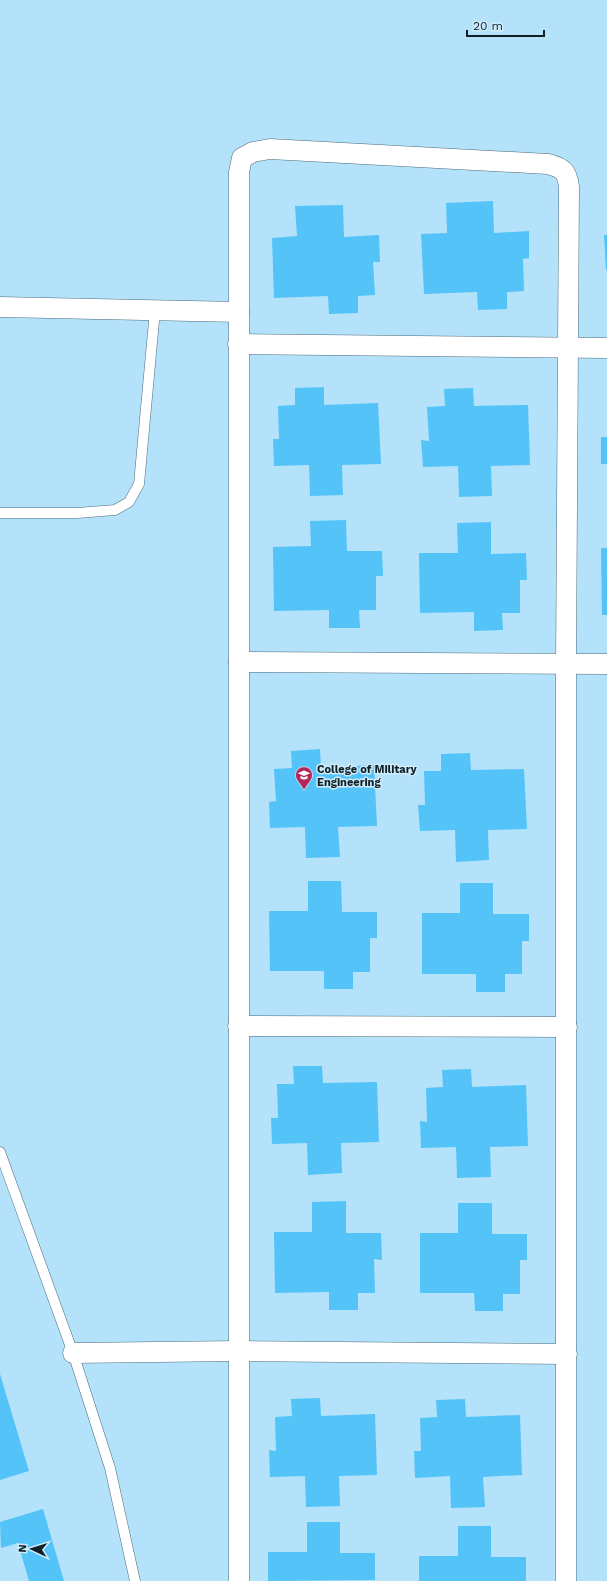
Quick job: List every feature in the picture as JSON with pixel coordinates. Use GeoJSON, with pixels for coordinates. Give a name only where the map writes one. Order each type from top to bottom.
{"type":"FeatureCollection","features":[{"type":"Feature","properties":{"kind":"street"},"geometry":{"type":"LineString","coordinates":[[239,1581],[239,172],[242,158],[253,152],[270,149],[548,164],[559,167],[568,176],[566,664],[566,1581]]}},
{"type":"Feature","properties":{"kind":"street"},"geometry":{"type":"LineString","coordinates":[[0,307],[239,312]]}},
{"type":"Feature","properties":{"kind":"street"},"geometry":{"type":"LineString","coordinates":[[238,344],[607,348]]}},
{"type":"Feature","properties":{"kind":"street"},"geometry":{"type":"LineString","coordinates":[[239,662],[607,664]]}},
{"type":"Feature","properties":{"kind":"street"},"geometry":{"type":"LineString","coordinates":[[238,1026],[567,1027]]}},
{"type":"Feature","properties":{"kind":"street"},"geometry":{"type":"LineString","coordinates":[[73,1353],[239,1350],[567,1354]]}},
{"type":"Feature","properties":{"kind":"lane"},"geometry":{"type":"LineString","coordinates":[[0,512],[77,513],[115,510],[130,502],[139,484],[155,310]]}},
{"type":"Feature","properties":{"kind":"lane"},"geometry":{"type":"LineString","coordinates":[[0,1152],[73,1353],[110,1468],[135,1581]]}},
{"type":"Feature","properties":{"kind":"shaded area","name":"College of Military Engineering"},"geometry":{"type":"Polygon","coordinates":[[[0,0],[607,0],[607,1581],[0,1581],[0,0]]]}},
{"type":"Feature","properties":{"kind":"building"},"geometry":{"type":"Polygon","coordinates":[[[493,201],[494,233],[529,231],[529,258],[523,259],[524,291],[507,292],[507,309],[478,310],[477,292],[424,294],[421,234],[447,233],[446,203],[493,201]]]}},
{"type":"Feature","properties":{"kind":"building"},"geometry":{"type":"Polygon","coordinates":[[[343,205],[344,237],[379,235],[380,262],[373,262],[375,295],[358,296],[358,313],[329,314],[328,296],[274,298],[272,238],[297,236],[295,206],[343,205]]]}},
{"type":"Feature","properties":{"kind":"building"},"geometry":{"type":"Polygon","coordinates":[[[604,235],[607,235],[607,270],[606,270],[604,235]]]}},
{"type":"Feature","properties":{"kind":"building"},"geometry":{"type":"Polygon","coordinates":[[[324,387],[324,405],[378,403],[381,464],[342,465],[343,495],[310,496],[309,465],[274,466],[273,439],[279,439],[278,406],[295,405],[295,388],[324,387]]]}},
{"type":"Feature","properties":{"kind":"building"},"geometry":{"type":"Polygon","coordinates":[[[473,388],[474,406],[528,405],[530,465],[491,466],[492,496],[459,497],[458,466],[423,467],[421,440],[429,441],[427,407],[445,406],[444,389],[473,388]]]}},
{"type":"Feature","properties":{"kind":"building"},"geometry":{"type":"Polygon","coordinates":[[[601,437],[607,437],[607,464],[601,464],[601,437]]]}},
{"type":"Feature","properties":{"kind":"building"},"geometry":{"type":"Polygon","coordinates":[[[346,520],[347,551],[382,551],[383,576],[376,576],[376,610],[359,610],[360,628],[329,628],[329,610],[274,611],[273,547],[311,546],[310,521],[346,520]]]}},
{"type":"Feature","properties":{"kind":"building"},"geometry":{"type":"Polygon","coordinates":[[[491,522],[491,554],[526,553],[527,580],[520,580],[520,613],[502,613],[503,630],[474,631],[474,612],[420,613],[419,553],[458,553],[457,523],[491,522]]]}},
{"type":"Feature","properties":{"kind":"building"},"geometry":{"type":"Polygon","coordinates":[[[601,548],[607,548],[607,615],[602,615],[601,548]]]}},
{"type":"Feature","properties":{"kind":"building"},"geometry":{"type":"Polygon","coordinates":[[[320,749],[321,768],[374,765],[377,826],[338,827],[340,857],[306,858],[305,827],[270,828],[269,802],[276,801],[274,769],[292,768],[291,751],[320,749]]]}},
{"type":"Feature","properties":{"kind":"building"},"geometry":{"type":"Polygon","coordinates":[[[470,753],[471,770],[524,769],[527,829],[488,830],[489,860],[456,862],[455,830],[420,831],[418,805],[425,805],[424,771],[441,771],[441,754],[470,753]]]}},
{"type":"Feature","properties":{"kind":"building"},"geometry":{"type":"Polygon","coordinates":[[[308,881],[341,881],[342,912],[377,912],[377,938],[370,938],[370,972],[353,972],[353,989],[324,989],[324,971],[270,971],[269,911],[308,911],[308,881]]]}},
{"type":"Feature","properties":{"kind":"building"},"geometry":{"type":"Polygon","coordinates":[[[460,883],[493,883],[493,914],[529,914],[529,941],[522,941],[522,974],[505,974],[505,992],[476,992],[476,974],[422,974],[422,913],[460,913],[460,883]]]}},
{"type":"Feature","properties":{"kind":"building"},"geometry":{"type":"Polygon","coordinates":[[[293,1066],[322,1066],[323,1083],[377,1082],[379,1142],[341,1143],[342,1173],[308,1175],[307,1143],[272,1144],[271,1118],[278,1118],[277,1084],[294,1084],[293,1066]]]}},
{"type":"Feature","properties":{"kind":"building"},"geometry":{"type":"Polygon","coordinates":[[[471,1069],[472,1087],[526,1085],[528,1146],[490,1147],[491,1177],[457,1178],[456,1147],[421,1148],[420,1121],[427,1122],[426,1088],[443,1087],[442,1070],[471,1069]]]}},
{"type":"Feature","properties":{"kind":"building"},"geometry":{"type":"Polygon","coordinates":[[[346,1201],[346,1233],[381,1233],[382,1260],[374,1259],[375,1293],[358,1293],[358,1310],[329,1310],[329,1292],[275,1293],[274,1232],[312,1232],[312,1202],[346,1201]]]}},
{"type":"Feature","properties":{"kind":"building"},"geometry":{"type":"Polygon","coordinates":[[[458,1203],[492,1203],[492,1234],[527,1234],[527,1260],[520,1260],[520,1294],[503,1294],[503,1311],[475,1311],[474,1293],[420,1293],[420,1233],[458,1233],[458,1203]]]}},
{"type":"Feature","properties":{"kind":"building"},"geometry":{"type":"Polygon","coordinates":[[[0,1374],[29,1471],[0,1480],[0,1374]]]}},
{"type":"Feature","properties":{"kind":"building"},"geometry":{"type":"Polygon","coordinates":[[[320,1398],[321,1416],[375,1414],[377,1475],[339,1476],[340,1506],[306,1507],[305,1476],[270,1477],[269,1450],[276,1451],[275,1417],[292,1416],[291,1399],[320,1398]]]}},
{"type":"Feature","properties":{"kind":"building"},"geometry":{"type":"Polygon","coordinates":[[[465,1399],[466,1417],[520,1415],[522,1475],[483,1477],[485,1507],[451,1508],[450,1476],[415,1478],[414,1451],[421,1451],[420,1418],[437,1417],[436,1400],[465,1399]]]}},
{"type":"Feature","properties":{"kind":"building"},"geometry":{"type":"Polygon","coordinates":[[[43,1509],[64,1581],[29,1581],[18,1543],[1,1548],[0,1522],[43,1509]]]}},
{"type":"Feature","properties":{"kind":"building"},"geometry":{"type":"Polygon","coordinates":[[[307,1522],[340,1522],[340,1553],[375,1553],[375,1580],[268,1581],[268,1552],[307,1552],[307,1522]]]}},
{"type":"Feature","properties":{"kind":"building"},"geometry":{"type":"Polygon","coordinates":[[[458,1526],[491,1526],[491,1557],[526,1557],[526,1581],[419,1581],[419,1556],[458,1556],[458,1526]]]}},
{"type":"Feature","properties":{"kind":"place","name":"College of Military Engineering"},"geometry":{"type":"Point","coordinates":[304,790]}}]}
